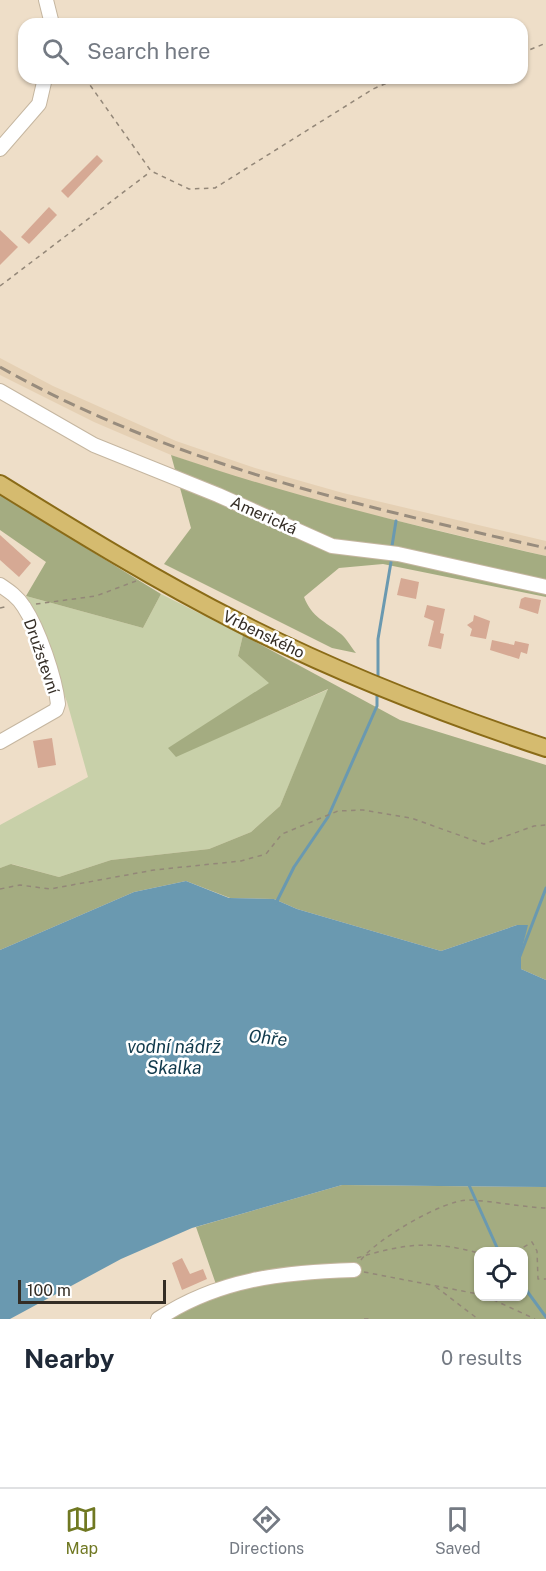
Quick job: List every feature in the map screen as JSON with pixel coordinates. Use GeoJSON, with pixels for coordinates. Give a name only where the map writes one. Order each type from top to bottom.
{"type":"FeatureCollection","features":[{"type":"Feature","properties":{"kind":"main road","name":"Vrbenského"},"geometry":{"type":"LineString","coordinates":[[0,484],[150,575],[241,624],[330,666],[434,710],[546,748]]}},
{"type":"Feature","properties":{"kind":"street"},"geometry":{"type":"LineString","coordinates":[[46,0],[50,18]]}},
{"type":"Feature","properties":{"kind":"street"},"geometry":{"type":"LineString","coordinates":[[0,149],[39,104],[44,84]]}},
{"type":"Feature","properties":{"kind":"street","name":"Americká"},"geometry":{"type":"LineString","coordinates":[[0,391],[94,445],[218,495],[332,546],[398,554],[546,587]]}},
{"type":"Feature","properties":{"kind":"street","name":"Družstevní"},"geometry":{"type":"LineString","coordinates":[[0,585],[14,594],[24,606],[41,646],[58,704],[56,710],[0,742]]}},
{"type":"Feature","properties":{"kind":"street"},"geometry":{"type":"LineString","coordinates":[[158,1319],[193,1297],[253,1279],[355,1264]]}},
{"type":"Feature","properties":{"kind":"path"},"geometry":{"type":"LineString","coordinates":[[528,50],[546,43]]}},
{"type":"Feature","properties":{"kind":"path"},"geometry":{"type":"LineString","coordinates":[[89,84],[151,171],[189,189],[215,188],[384,84]]}},
{"type":"Feature","properties":{"kind":"path"},"geometry":{"type":"LineString","coordinates":[[0,286],[151,171]]}},
{"type":"Feature","properties":{"kind":"path"},"geometry":{"type":"LineString","coordinates":[[24,606],[96,596],[150,575]]}},
{"type":"Feature","properties":{"kind":"path"},"geometry":{"type":"LineString","coordinates":[[0,889],[20,885],[50,889],[154,870],[241,861],[266,854],[282,834],[336,812],[363,810],[411,818],[484,844],[534,826],[546,825]]}},
{"type":"Feature","properties":{"kind":"path"},"geometry":{"type":"LineString","coordinates":[[355,1264],[394,1232],[425,1215],[465,1200],[546,1208]]}},
{"type":"Feature","properties":{"kind":"path"},"geometry":{"type":"LineString","coordinates":[[523,1247],[532,1242],[537,1251],[538,1279],[546,1279]]}},
{"type":"Feature","properties":{"kind":"path"},"geometry":{"type":"LineString","coordinates":[[355,1264],[364,1256],[413,1244],[451,1245],[474,1252]]}},
{"type":"Feature","properties":{"kind":"path"},"geometry":{"type":"LineString","coordinates":[[355,1264],[435,1286],[474,1293]]}},
{"type":"Feature","properties":{"kind":"path"},"geometry":{"type":"LineString","coordinates":[[435,1286],[478,1319]]}},
{"type":"Feature","properties":{"kind":"path"},"geometry":{"type":"LineString","coordinates":[[496,1301],[535,1319]]}},
{"type":"Feature","properties":{"kind":"path"},"geometry":{"type":"LineString","coordinates":[[364,1319],[369,1319]]}},
{"type":"Feature","properties":{"kind":"shaded area"},"geometry":{"type":"Polygon","coordinates":[[[0,358],[53,386],[176,441],[255,468],[343,493],[546,541],[546,556],[339,507],[251,483],[171,455],[94,422],[0,375],[0,358]]]}},
{"type":"Feature","properties":{"kind":"green space"},"geometry":{"type":"Polygon","coordinates":[[[171,455],[357,510],[546,556],[546,597],[383,564],[339,568],[304,597],[315,615],[343,636],[356,653],[332,648],[164,564],[191,528],[171,455]]]}},
{"type":"Feature","properties":{"kind":"green space"},"geometry":{"type":"Polygon","coordinates":[[[0,495],[161,594],[143,628],[26,596],[46,562],[0,530],[0,495]]]}},
{"type":"Feature","properties":{"kind":"green space"},"geometry":{"type":"Polygon","coordinates":[[[161,594],[243,635],[238,656],[270,683],[169,748],[176,756],[329,689],[280,806],[251,832],[209,849],[111,860],[59,877],[12,864],[0,868],[0,825],[88,777],[67,702],[26,596],[143,628],[161,594]]]}},
{"type":"Feature","properties":{"kind":"green space"},"geometry":{"type":"Polygon","coordinates":[[[243,635],[400,720],[546,765],[546,980],[521,969],[521,953],[527,925],[517,925],[441,951],[297,909],[274,899],[230,898],[186,881],[134,892],[0,950],[0,868],[11,864],[59,877],[111,860],[209,849],[251,832],[280,806],[328,689],[176,757],[168,748],[269,683],[238,656],[243,635]]]}},
{"type":"Feature","properties":{"kind":"green space"},"geometry":{"type":"Polygon","coordinates":[[[342,1185],[546,1187],[546,1319],[166,1319],[218,1290],[196,1227],[342,1185]]]}},
{"type":"Feature","properties":{"kind":"water","name":"vodní nádrž Skalka"},"geometry":{"type":"Polygon","coordinates":[[[186,881],[229,898],[274,899],[297,909],[441,951],[517,925],[528,925],[521,953],[521,969],[546,980],[546,1187],[342,1185],[192,1228],[121,1259],[10,1319],[0,1319],[0,950],[134,892],[186,881]]]}},
{"type":"Feature","properties":{"kind":"building"},"geometry":{"type":"Polygon","coordinates":[[[97,155],[103,161],[68,198],[61,191],[97,155]]]}},
{"type":"Feature","properties":{"kind":"building"},"geometry":{"type":"Polygon","coordinates":[[[49,207],[57,215],[29,244],[21,237],[49,207]]]}},
{"type":"Feature","properties":{"kind":"building"},"geometry":{"type":"Polygon","coordinates":[[[0,230],[18,247],[0,265],[0,230]]]}},
{"type":"Feature","properties":{"kind":"building"},"geometry":{"type":"Polygon","coordinates":[[[0,535],[31,563],[19,577],[0,560],[0,535]]]}},
{"type":"Feature","properties":{"kind":"building"},"geometry":{"type":"Polygon","coordinates":[[[401,578],[419,582],[416,599],[397,595],[401,578]]]}},
{"type":"Feature","properties":{"kind":"building"},"geometry":{"type":"Polygon","coordinates":[[[525,597],[541,600],[538,614],[519,608],[521,599],[525,597]]]}},
{"type":"Feature","properties":{"kind":"building"},"geometry":{"type":"Polygon","coordinates":[[[427,605],[445,609],[440,633],[444,634],[441,649],[428,646],[434,621],[424,617],[427,605]]]}},
{"type":"Feature","properties":{"kind":"building"},"geometry":{"type":"Polygon","coordinates":[[[474,615],[490,621],[486,639],[470,636],[472,629],[467,625],[473,621],[474,615]]]}},
{"type":"Feature","properties":{"kind":"building"},"geometry":{"type":"Polygon","coordinates":[[[492,640],[514,645],[515,641],[529,644],[527,654],[521,652],[519,659],[490,650],[492,640]]]}},
{"type":"Feature","properties":{"kind":"building"},"geometry":{"type":"Polygon","coordinates":[[[52,738],[56,765],[38,768],[33,741],[52,738]]]}},
{"type":"Feature","properties":{"kind":"building"},"geometry":{"type":"Polygon","coordinates":[[[182,1258],[190,1274],[203,1269],[207,1279],[182,1290],[172,1263],[182,1258]]]}},
{"type":"Feature","properties":{"kind":"waterway"},"geometry":{"type":"LineString","coordinates":[[392,546],[396,521]]}},
{"type":"Feature","properties":{"kind":"waterway"},"geometry":{"type":"LineString","coordinates":[[378,679],[378,639],[391,562]]}},
{"type":"Feature","properties":{"kind":"waterway"},"geometry":{"type":"LineString","coordinates":[[276,903],[294,867],[328,817],[377,706],[377,692]]}},
{"type":"Feature","properties":{"kind":"waterway"},"geometry":{"type":"LineString","coordinates":[[520,956],[546,888]]}},
{"type":"Feature","properties":{"kind":"waterway"},"geometry":{"type":"LineString","coordinates":[[469,1185],[497,1247]]}},
{"type":"Feature","properties":{"kind":"waterway"},"geometry":{"type":"LineString","coordinates":[[528,1292],[546,1317]]}},
{"type":"Feature","properties":{"kind":"railway"},"geometry":{"type":"LineString","coordinates":[[0,367],[65,401],[131,430],[266,478],[405,516],[546,548]]}},
{"type":"Feature","properties":{"kind":"water label","name":"Ohře"},"geometry":{"type":"Point","coordinates":[268,1038]}}]}
